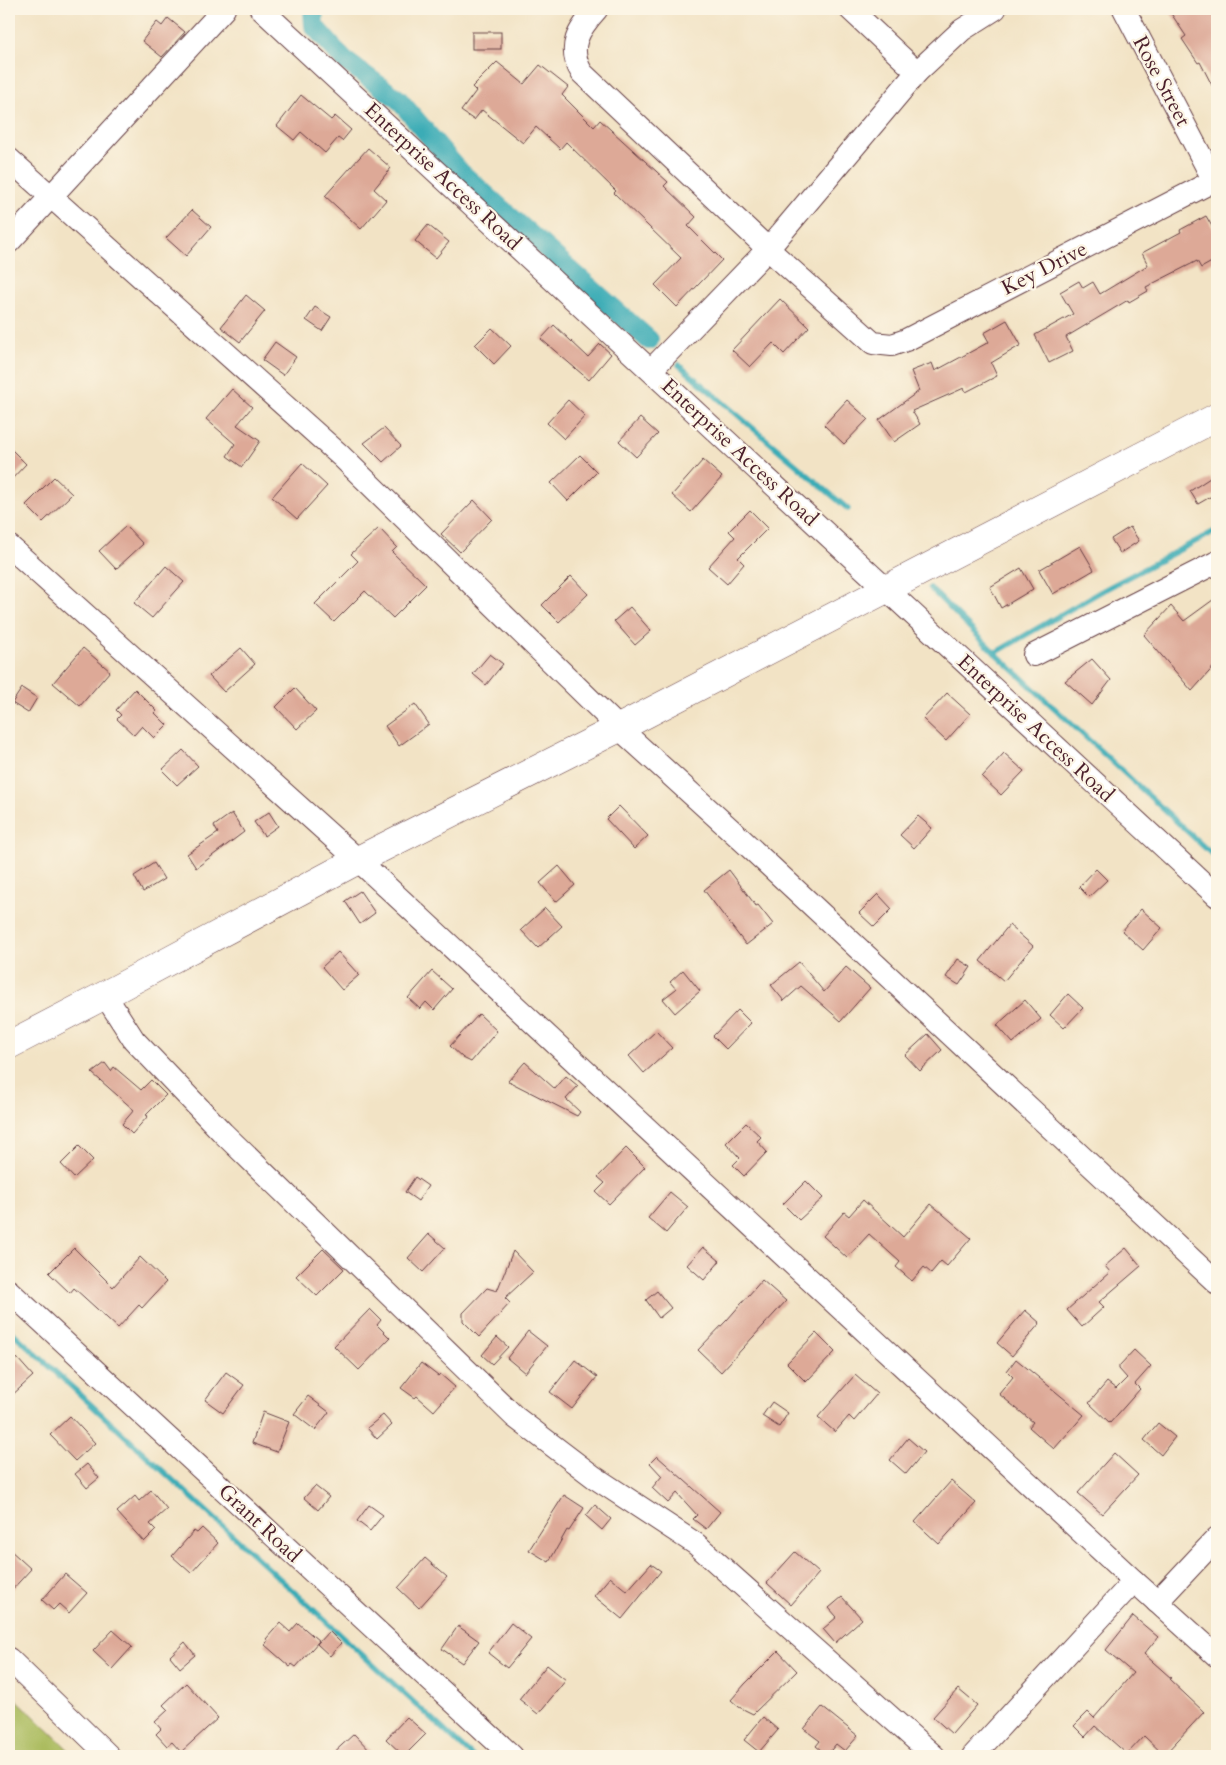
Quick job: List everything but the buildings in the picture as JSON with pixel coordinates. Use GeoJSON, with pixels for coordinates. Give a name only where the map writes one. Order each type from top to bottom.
{"type":"FeatureCollection","features":[{"type":"Feature","properties":{"kind":"main road"},"geometry":{"type":"LineString","coordinates":[[9,1045],[358,860],[619,728],[1217,417]]}},
{"type":"Feature","properties":{"kind":"street"},"geometry":{"type":"LineString","coordinates":[[9,242],[224,9]]}},
{"type":"Feature","properties":{"kind":"street","name":"Enterprise Access Road"},"geometry":{"type":"LineString","coordinates":[[261,9],[652,369],[1217,896]]}},
{"type":"Feature","properties":{"kind":"street"},"geometry":{"type":"LineString","coordinates":[[597,9],[580,29],[576,42],[575,55],[582,73],[768,249]]}},
{"type":"Feature","properties":{"kind":"street"},"geometry":{"type":"LineString","coordinates":[[850,9],[917,72]]}},
{"type":"Feature","properties":{"kind":"street"},"geometry":{"type":"LineString","coordinates":[[652,369],[768,249],[917,72],[962,30],[995,9]]}},
{"type":"Feature","properties":{"kind":"street","name":"Rose Street"},"geometry":{"type":"LineString","coordinates":[[1124,9],[1215,180]]}},
{"type":"Feature","properties":{"kind":"street"},"geometry":{"type":"LineString","coordinates":[[9,159],[341,456],[619,728],[1217,1283]]}},
{"type":"Feature","properties":{"kind":"street","name":"Key Drive"},"geometry":{"type":"LineString","coordinates":[[768,249],[868,340],[885,345],[899,343],[1215,180]]}},
{"type":"Feature","properties":{"kind":"street"},"geometry":{"type":"LineString","coordinates":[[9,546],[358,860],[1217,1656]]}},
{"type":"Feature","properties":{"kind":"street"},"geometry":{"type":"LineString","coordinates":[[1034,655],[1217,562]]}},
{"type":"Feature","properties":{"kind":"street"},"geometry":{"type":"LineString","coordinates":[[104,995],[134,1040],[216,1126],[515,1417],[594,1477],[696,1544],[934,1756]]}},
{"type":"Feature","properties":{"kind":"street","name":"Grant Road"},"geometry":{"type":"LineString","coordinates":[[9,1291],[512,1756]]}},
{"type":"Feature","properties":{"kind":"street"},"geometry":{"type":"LineString","coordinates":[[1158,1602],[1217,1538]]}},
{"type":"Feature","properties":{"kind":"street"},"geometry":{"type":"LineString","coordinates":[[973,1756],[1134,1581]]}},
{"type":"Feature","properties":{"kind":"street"},"geometry":{"type":"LineString","coordinates":[[9,1659],[109,1756]]}},
{"type":"Feature","properties":{"kind":"green space"},"geometry":{"type":"Polygon","coordinates":[[[9,1692],[75,1756],[9,1756],[9,1692]]]}},
{"type":"Feature","properties":{"kind":"waterway"},"geometry":{"type":"LineString","coordinates":[[313,9],[314,26],[344,60],[398,99],[459,171],[649,340]]}},
{"type":"Feature","properties":{"kind":"waterway"},"geometry":{"type":"LineString","coordinates":[[679,365],[848,509]]}},
{"type":"Feature","properties":{"kind":"waterway"},"geometry":{"type":"LineString","coordinates":[[995,653],[1100,592],[1217,530]]}},
{"type":"Feature","properties":{"kind":"waterway"},"geometry":{"type":"LineString","coordinates":[[930,588],[995,653],[1217,859]]}},
{"type":"Feature","properties":{"kind":"waterway"},"geometry":{"type":"LineString","coordinates":[[9,1329],[472,1756]]}}]}
